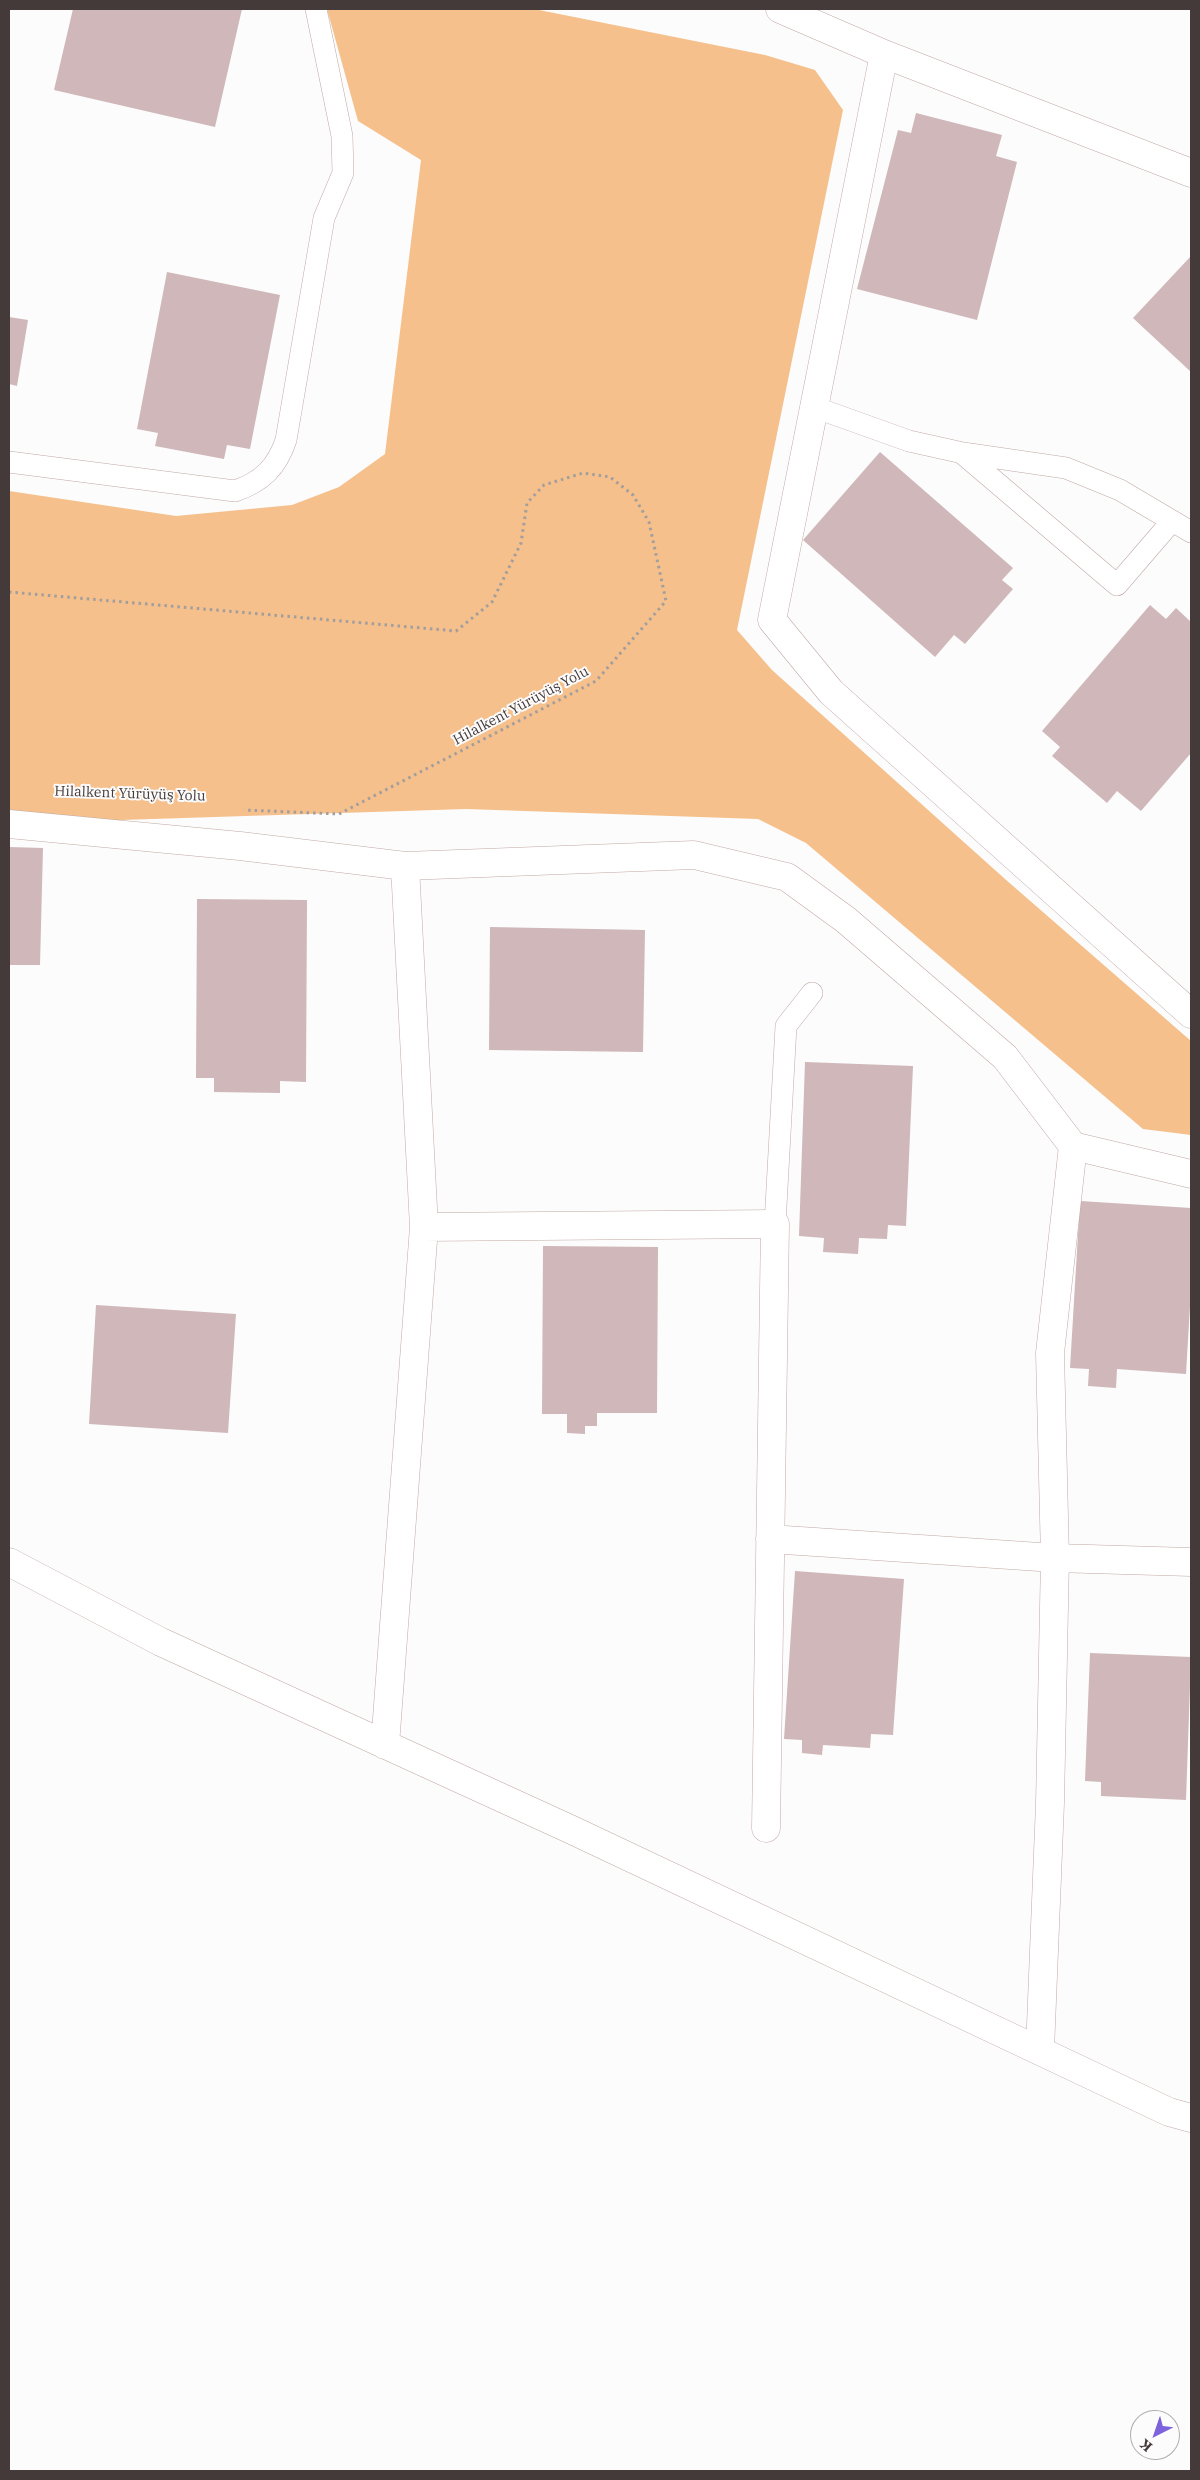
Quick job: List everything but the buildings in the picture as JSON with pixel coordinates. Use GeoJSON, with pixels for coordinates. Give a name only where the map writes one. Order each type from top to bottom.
{"type":"FeatureCollection","features":[{"type":"Feature","properties":{"kind":"street"},"geometry":{"type":"LineString","coordinates":[[780,9],[884,54],[1191,173]]}},
{"type":"Feature","properties":{"kind":"street"},"geometry":{"type":"LineString","coordinates":[[884,54],[772,620],[831,692],[1191,1014]]}},
{"type":"Feature","properties":{"kind":"street"},"geometry":{"type":"LineString","coordinates":[[9,824],[240,846],[405,866],[694,856],[787,878],[846,920],[1005,1057],[1074,1146],[1191,1174]]}},
{"type":"Feature","properties":{"kind":"street"},"geometry":{"type":"LineString","coordinates":[[385,1745],[424,1227],[405,866]]}},
{"type":"Feature","properties":{"kind":"street"},"geometry":{"type":"LineString","coordinates":[[1040,2050],[1050,1803],[1055,1558],[1050,1353],[1074,1146]]}},
{"type":"Feature","properties":{"kind":"street"},"geometry":{"type":"LineString","coordinates":[[424,1227],[775,1224],[766,1828]]}},
{"type":"Feature","properties":{"kind":"street"},"geometry":{"type":"LineString","coordinates":[[770,1539],[1055,1558],[1191,1562]]}},
{"type":"Feature","properties":{"kind":"street"},"geometry":{"type":"LineString","coordinates":[[9,1562],[161,1642],[572,1830],[1169,2112],[1191,2118]]}},
{"type":"Feature","properties":{"kind":"lane"},"geometry":{"type":"LineString","coordinates":[[9,462],[235,491],[260,480],[281,455],[286,440],[324,218],[344,173],[342,136],[316,9]]}},
{"type":"Feature","properties":{"kind":"lane"},"geometry":{"type":"LineString","coordinates":[[814,408],[909,441],[962,453],[1066,468],[1120,490],[1191,532]]}},
{"type":"Feature","properties":{"kind":"lane"},"geometry":{"type":"LineString","coordinates":[[962,453],[1117,585],[1172,521]]}},
{"type":"Feature","properties":{"kind":"lane"},"geometry":{"type":"LineString","coordinates":[[775,1224],[786,1026],[812,993]]}},
{"type":"Feature","properties":{"kind":"path","name":"Hilalkent Yürüyüş Yolu"},"geometry":{"type":"LineString","coordinates":[[9,592],[456,631],[492,602],[521,543],[527,503],[544,485],[583,473],[610,477],[633,495],[649,522],[666,602],[596,681],[338,814],[242,810]]}},
{"type":"Feature","properties":{"kind":"shaded area"},"geometry":{"type":"Polygon","coordinates":[[[327,9],[534,9],[765,55],[815,70],[843,110],[737,630],[772,670],[1005,879],[1191,1041],[1191,1135],[1143,1129],[806,843],[758,819],[466,809],[58,822],[9,816],[9,491],[176,516],[292,505],[339,487],[385,454],[421,160],[358,121],[327,9]]]}}]}
